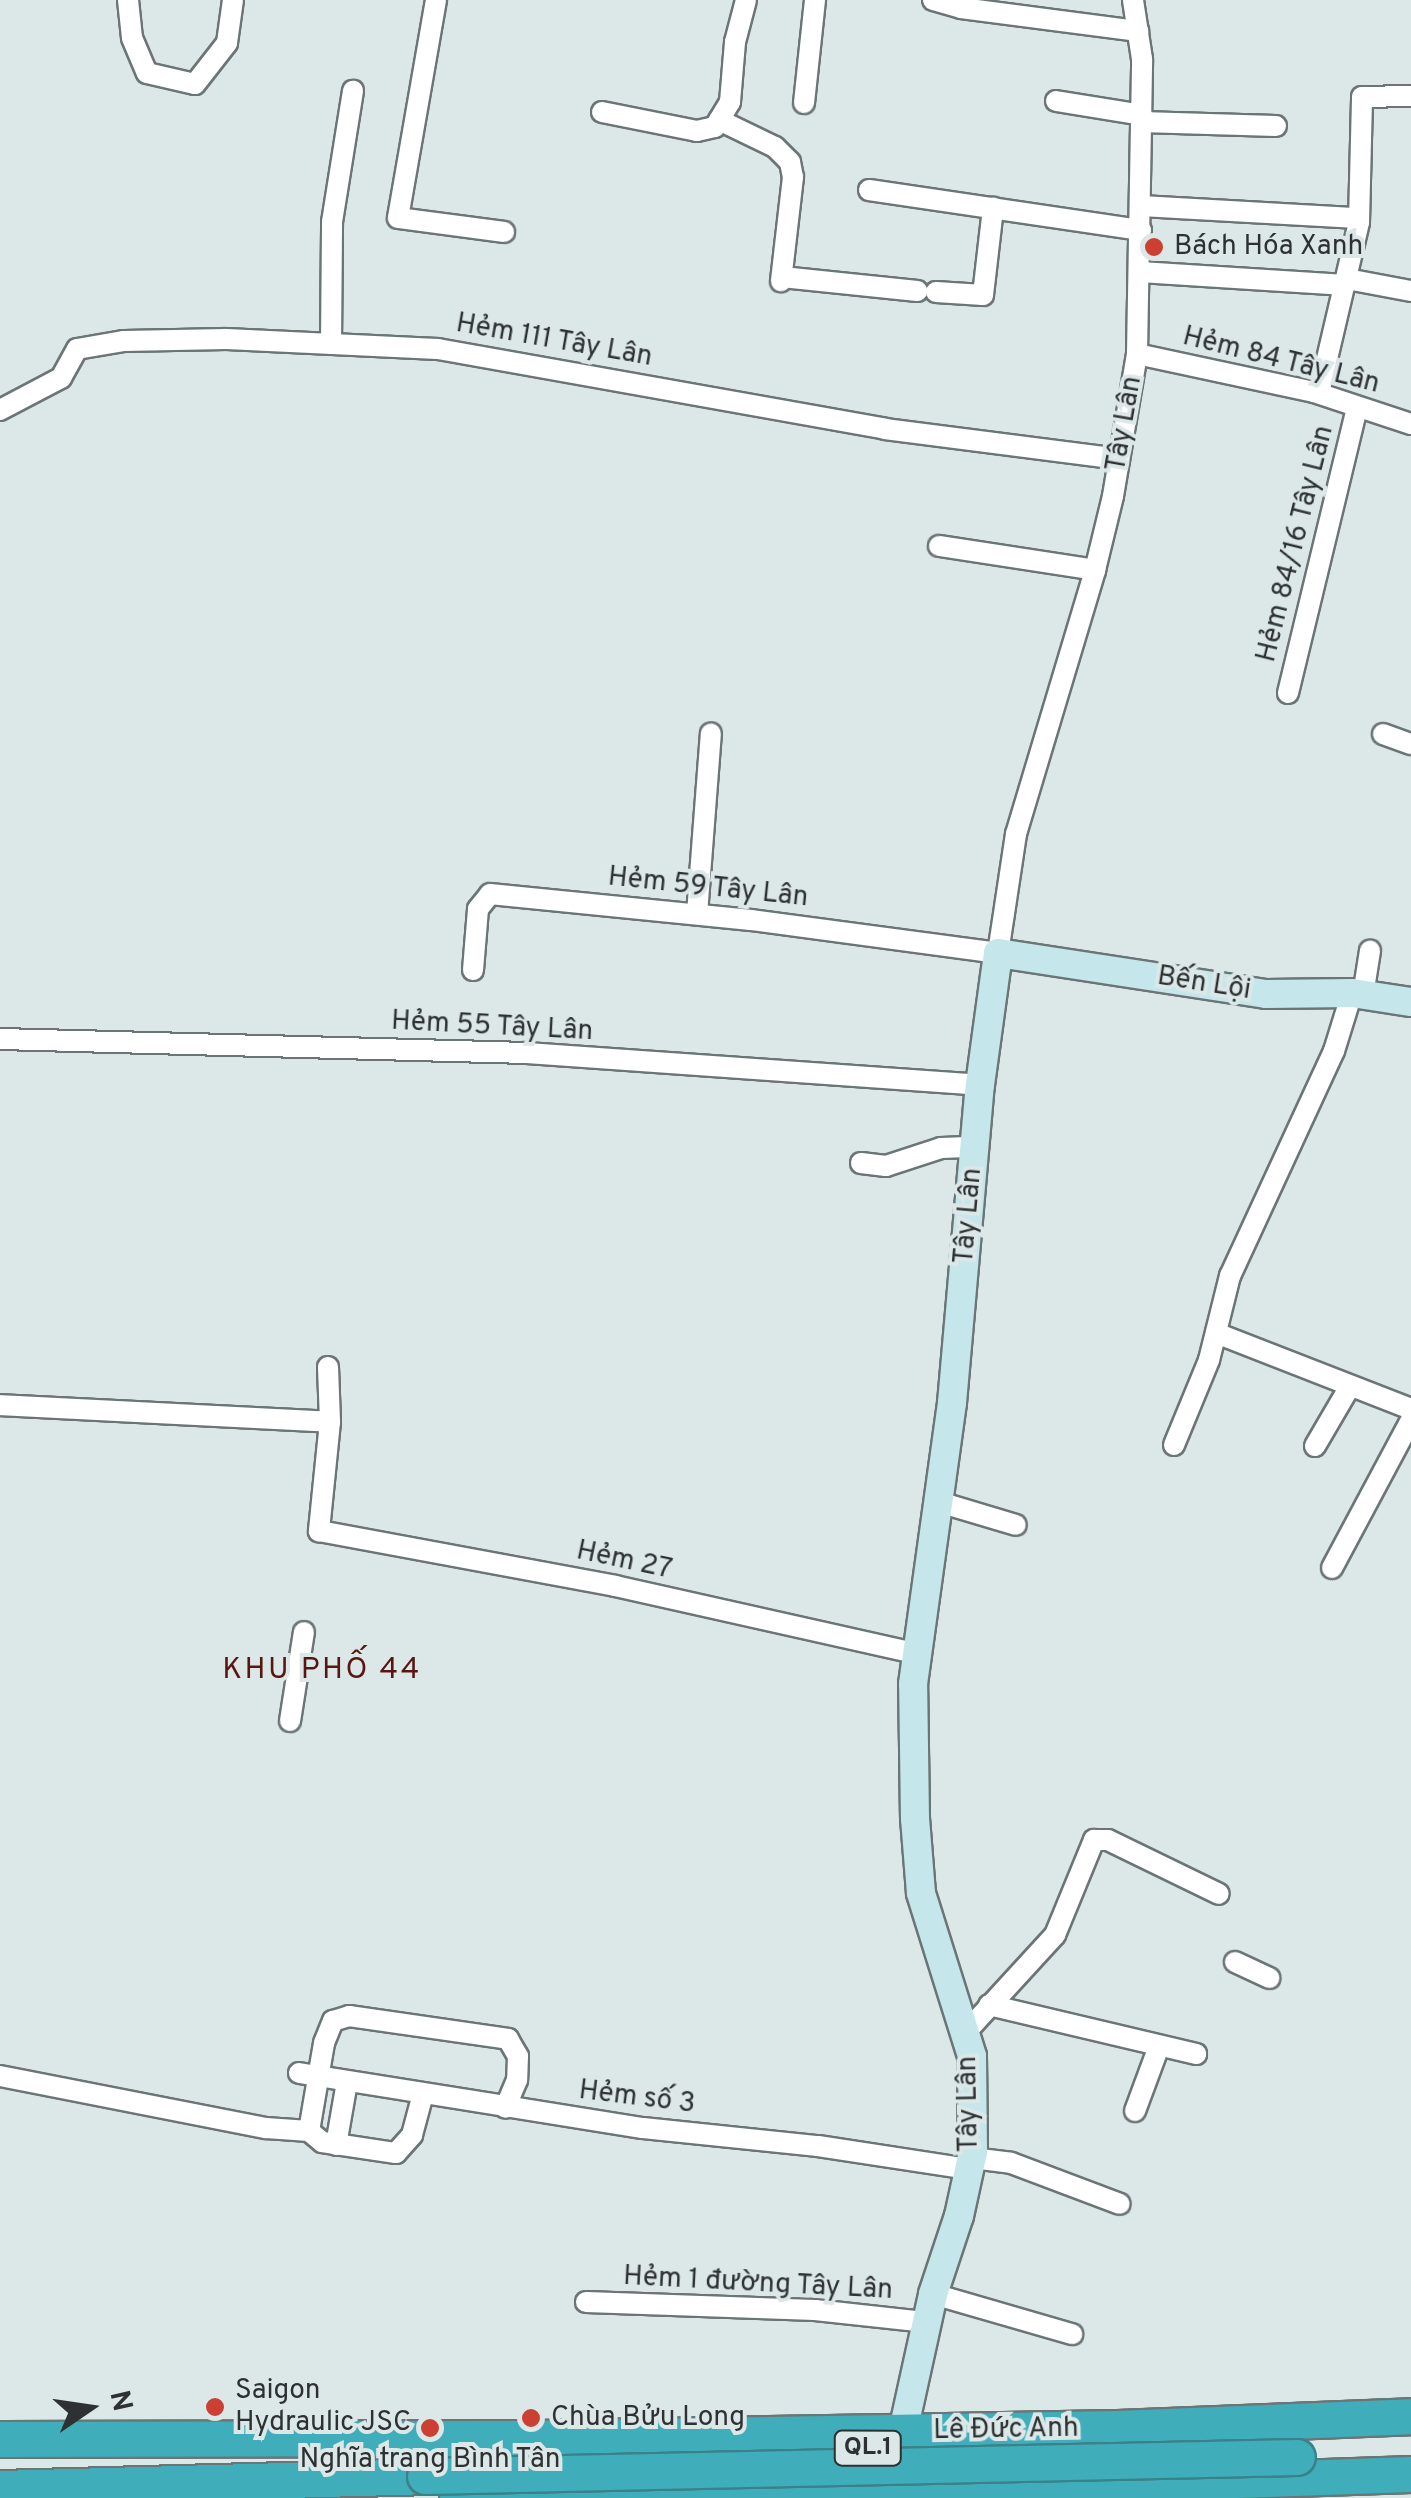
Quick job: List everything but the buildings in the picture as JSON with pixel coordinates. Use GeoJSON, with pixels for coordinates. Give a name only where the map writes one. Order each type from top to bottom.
{"type":"FeatureCollection","features":[{"type":"Feature","properties":{"kind":"highway","name":"Lê Đức Anh"},"geometry":{"type":"LineString","coordinates":[[0,2439],[967,2431],[1411,2416]]}},
{"type":"Feature","properties":{"kind":"highway"},"geometry":{"type":"LineString","coordinates":[[962,2489],[948,2477],[944,2458],[951,2441],[967,2431]]}},
{"type":"Feature","properties":{"kind":"highway"},"geometry":{"type":"LineString","coordinates":[[834,2496],[903,2432]]}},
{"type":"Feature","properties":{"kind":"highway","name":"QL.1"},"geometry":{"type":"LineString","coordinates":[[1298,2448],[1411,2433]]}},
{"type":"Feature","properties":{"kind":"highway"},"geometry":{"type":"LineString","coordinates":[[758,2494],[784,2482],[790,2470],[787,2446],[764,2434]]}},
{"type":"Feature","properties":{"kind":"highway","name":"QL.1"},"geometry":{"type":"LineString","coordinates":[[0,2460],[266,2469],[1298,2448],[1411,2455]]}},
{"type":"Feature","properties":{"kind":"highway","name":"QL.1"},"geometry":{"type":"LineString","coordinates":[[0,2488],[107,2493],[266,2469]]}},
{"type":"Feature","properties":{"kind":"highway","name":"Lê Đức Anh"},"geometry":{"type":"LineString","coordinates":[[457,2498],[834,2496],[1411,2474]]}},
{"type":"Feature","properties":{"kind":"highway","name":"QL.1"},"geometry":{"type":"LineString","coordinates":[[177,2482],[230,2498]]}},
{"type":"Feature","properties":{"kind":"highway"},"geometry":{"type":"LineString","coordinates":[[58,2498],[107,2493]]}},
{"type":"Feature","properties":{"kind":"street"},"geometry":{"type":"LineString","coordinates":[[128,0],[132,38],[148,73],[195,84],[227,43],[233,0]]}},
{"type":"Feature","properties":{"kind":"street"},"geometry":{"type":"LineString","coordinates":[[436,0],[398,218],[504,232]]}},
{"type":"Feature","properties":{"kind":"street"},"geometry":{"type":"LineString","coordinates":[[602,112],[697,131],[715,127],[730,102],[734,42],[746,0]]}},
{"type":"Feature","properties":{"kind":"street"},"geometry":{"type":"LineString","coordinates":[[804,103],[816,0]]}},
{"type":"Feature","properties":{"kind":"street"},"geometry":{"type":"LineString","coordinates":[[933,0],[961,8],[1139,30]]}},
{"type":"Feature","properties":{"kind":"street","name":"Tây Lân"},"geometry":{"type":"LineString","coordinates":[[903,2432],[933,2294],[970,2164],[975,2086],[966,2032],[921,1893],[914,1819],[915,1653],[939,1502],[980,1085],[1016,834],[1095,570],[1137,354],[1142,119],[1139,30],[1133,0]]}},
{"type":"Feature","properties":{"kind":"street"},"geometry":{"type":"LineString","coordinates":[[331,344],[332,222],[352,91]]}},
{"type":"Feature","properties":{"kind":"street"},"geometry":{"type":"LineString","coordinates":[[1318,393],[1347,282],[1358,218],[1362,97],[1411,96]]}},
{"type":"Feature","properties":{"kind":"street"},"geometry":{"type":"LineString","coordinates":[[1056,101],[1142,119],[1276,126]]}},
{"type":"Feature","properties":{"kind":"street"},"geometry":{"type":"LineString","coordinates":[[719,120],[775,147],[790,162],[794,178],[782,279],[983,295],[993,208]]}},
{"type":"Feature","properties":{"kind":"street"},"geometry":{"type":"LineString","coordinates":[[869,190],[1141,230]]}},
{"type":"Feature","properties":{"kind":"street"},"geometry":{"type":"LineString","coordinates":[[1141,206],[1358,218]]}},
{"type":"Feature","properties":{"kind":"street"},"geometry":{"type":"LineString","coordinates":[[1140,272],[1347,282],[1411,291]]}},
{"type":"Feature","properties":{"kind":"street","name":"Hẻm 111 Tây Lân"},"geometry":{"type":"LineString","coordinates":[[0,410],[61,378],[77,349],[124,341],[331,344],[438,349],[885,429],[1119,459]]}},
{"type":"Feature","properties":{"kind":"street","name":"Hẻm 84 Tây Lân"},"geometry":{"type":"LineString","coordinates":[[1137,354],[1318,393],[1411,424]]}},
{"type":"Feature","properties":{"kind":"street","name":"Hẻm 84/16 Tây Lân"},"geometry":{"type":"LineString","coordinates":[[1288,693],[1358,407]]}},
{"type":"Feature","properties":{"kind":"street"},"geometry":{"type":"LineString","coordinates":[[938,546],[1095,570]]}},
{"type":"Feature","properties":{"kind":"street"},"geometry":{"type":"LineString","coordinates":[[698,914],[711,734]]}},
{"type":"Feature","properties":{"kind":"street"},"geometry":{"type":"LineString","coordinates":[[1383,734],[1411,744]]}},
{"type":"Feature","properties":{"kind":"street","name":"Hẻm 59 Tây Lân"},"geometry":{"type":"LineString","coordinates":[[473,970],[478,909],[490,894],[698,914],[998,953]]}},
{"type":"Feature","properties":{"kind":"street"},"geometry":{"type":"LineString","coordinates":[[1174,1445],[1216,1333],[1230,1276],[1334,1051],[1358,994],[1370,950]]}},
{"type":"Feature","properties":{"kind":"street","name":"Bến Lội"},"geometry":{"type":"LineString","coordinates":[[998,953],[1266,994],[1358,994],[1411,1002]]}},
{"type":"Feature","properties":{"kind":"street","name":"Hẻm 55 Tây Lân"},"geometry":{"type":"LineString","coordinates":[[0,1040],[526,1053],[980,1085]]}},
{"type":"Feature","properties":{"kind":"street"},"geometry":{"type":"LineString","coordinates":[[860,1162],[886,1166],[941,1148],[975,1148]]}},
{"type":"Feature","properties":{"kind":"street"},"geometry":{"type":"LineString","coordinates":[[1216,1333],[1411,1410]]}},
{"type":"Feature","properties":{"kind":"street"},"geometry":{"type":"LineString","coordinates":[[0,1405],[330,1422],[328,1367]]}},
{"type":"Feature","properties":{"kind":"street"},"geometry":{"type":"LineString","coordinates":[[1315,1446],[1350,1386]]}},
{"type":"Feature","properties":{"kind":"street"},"geometry":{"type":"LineString","coordinates":[[1332,1568],[1411,1420]]}},
{"type":"Feature","properties":{"kind":"street","name":"Hẻm 27"},"geometry":{"type":"LineString","coordinates":[[330,1422],[319,1531],[615,1586],[915,1653]]}},
{"type":"Feature","properties":{"kind":"street"},"geometry":{"type":"LineString","coordinates":[[939,1502],[1016,1525]]}},
{"type":"Feature","properties":{"kind":"street"},"geometry":{"type":"LineString","coordinates":[[290,1720],[304,1632]]}},
{"type":"Feature","properties":{"kind":"street"},"geometry":{"type":"LineString","coordinates":[[966,2032],[1055,1935],[1094,1840],[1108,1840],[1219,1894]]}},
{"type":"Feature","properties":{"kind":"street"},"geometry":{"type":"LineString","coordinates":[[1235,1962],[1269,1978]]}},
{"type":"Feature","properties":{"kind":"street"},"geometry":{"type":"LineString","coordinates":[[989,2004],[1196,2054]]}},
{"type":"Feature","properties":{"kind":"street"},"geometry":{"type":"LineString","coordinates":[[309,2131],[308,2075],[333,2022],[348,2016],[462,2030],[508,2040],[518,2056],[518,2080],[505,2108]]}},
{"type":"Feature","properties":{"kind":"street"},"geometry":{"type":"LineString","coordinates":[[1135,2111],[1159,2046]]}},
{"type":"Feature","properties":{"kind":"street","name":"Hẻm số 3"},"geometry":{"type":"LineString","coordinates":[[308,2075],[505,2108],[970,2164],[1011,2163],[1120,2204]]}},
{"type":"Feature","properties":{"kind":"street"},"geometry":{"type":"LineString","coordinates":[[0,2076],[266,2128],[309,2131],[322,2142],[396,2153],[412,2135],[422,2094]]}},
{"type":"Feature","properties":{"kind":"street"},"geometry":{"type":"LineString","coordinates":[[336,2144],[347,2082]]}},
{"type":"Feature","properties":{"kind":"street"},"geometry":{"type":"LineString","coordinates":[[933,2294],[1072,2334]]}},
{"type":"Feature","properties":{"kind":"street","name":"Hẻm 1 đường Tây Lân"},"geometry":{"type":"LineString","coordinates":[[586,2302],[815,2310],[926,2322]]}},
{"type":"Feature","properties":{"kind":"place","name":"Bách Hóa Xanh"},"geometry":{"type":"Point","coordinates":[1154,247]}},
{"type":"Feature","properties":{"kind":"place","name":"Saigon Hydraulic JSC"},"geometry":{"type":"Point","coordinates":[215,2407]}},
{"type":"Feature","properties":{"kind":"place","name":"Chùa Bửu Long"},"geometry":{"type":"Point","coordinates":[531,2418]}},
{"type":"Feature","properties":{"kind":"place","name":"Nghĩa trang Bình Tân"},"geometry":{"type":"Point","coordinates":[430,2428]}},
{"type":"Feature","properties":{"kind":"district","name":"KHU PHỐ 44"},"geometry":{"type":"Point","coordinates":[322,1671]}}]}
